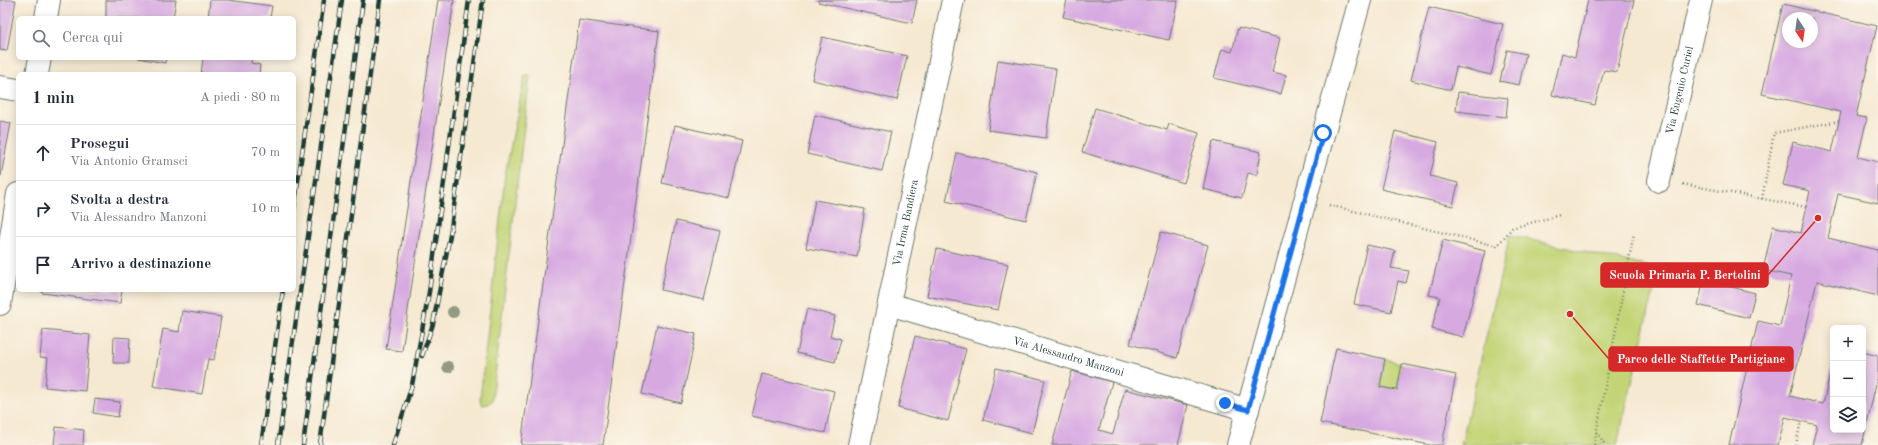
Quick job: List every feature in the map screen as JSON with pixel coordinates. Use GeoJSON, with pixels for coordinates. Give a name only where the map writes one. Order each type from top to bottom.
{"type":"FeatureCollection","features":[{"type":"Feature","properties":{"kind":"street"},"geometry":{"type":"LineString","coordinates":[[46,16],[49,0]]}},
{"type":"Feature","properties":{"kind":"street","name":"Via Irma Bandiera"},"geometry":{"type":"LineString","coordinates":[[859,445],[953,0]]}},
{"type":"Feature","properties":{"kind":"street"},"geometry":{"type":"LineString","coordinates":[[1238,445],[1360,0]]}},
{"type":"Feature","properties":{"kind":"street","name":"Via Eugenio Curiel"},"geometry":{"type":"LineString","coordinates":[[1669,182],[1702,0]]}},
{"type":"Feature","properties":{"kind":"street"},"geometry":{"type":"LineString","coordinates":[[37,72],[40,60]]}},
{"type":"Feature","properties":{"kind":"street"},"geometry":{"type":"LineString","coordinates":[[0,87],[16,90]]}},
{"type":"Feature","properties":{"kind":"street"},"geometry":{"type":"LineString","coordinates":[[0,304],[16,206]]}},
{"type":"Feature","properties":{"kind":"street","name":"Via Alessandro Manzoni"},"geometry":{"type":"LineString","coordinates":[[889,304],[1248,410]]}},
{"type":"Feature","properties":{"kind":"path"},"geometry":{"type":"LineString","coordinates":[[1762,199],[1774,133],[1839,121]]}},
{"type":"Feature","properties":{"kind":"path"},"geometry":{"type":"LineString","coordinates":[[1669,182],[1806,208]]}},
{"type":"Feature","properties":{"kind":"path"},"geometry":{"type":"LineString","coordinates":[[1328,205],[1497,246],[1512,228],[1560,215]]}},
{"type":"Feature","properties":{"kind":"path"},"geometry":{"type":"LineString","coordinates":[[1594,445],[1634,233]]}},
{"type":"Feature","properties":{"kind":"path"},"geometry":{"type":"LineString","coordinates":[[1796,445],[1801,421]]}},
{"type":"Feature","properties":{"kind":"path"},"geometry":{"type":"LineString","coordinates":[[1596,432],[1605,445]]}},
{"type":"Feature","properties":{"kind":"green space"},"geometry":{"type":"Polygon","coordinates":[[[525,75],[530,75],[492,401],[482,405],[480,400],[505,175],[525,75]]]}},
{"type":"Feature","properties":{"kind":"green space"},"geometry":{"type":"Polygon","coordinates":[[[1510,235],[1659,269],[1617,445],[1461,445],[1510,235]]]}},
{"type":"Feature","properties":{"kind":"green space"},"geometry":{"type":"Polygon","coordinates":[[[1385,359],[1402,364],[1397,390],[1380,387],[1385,359]]]}},
{"type":"Feature","properties":{"kind":"building"},"geometry":{"type":"Polygon","coordinates":[[[0,0],[16,0],[7,51],[0,50],[0,0]]]}},
{"type":"Feature","properties":{"kind":"building"},"geometry":{"type":"Polygon","coordinates":[[[106,0],[176,0],[173,16],[106,16],[106,0]]]}},
{"type":"Feature","properties":{"kind":"building"},"geometry":{"type":"Polygon","coordinates":[[[210,0],[228,0],[272,6],[270,16],[208,16],[210,0]]]}},
{"type":"Feature","properties":{"kind":"building"},"geometry":{"type":"Polygon","coordinates":[[[438,0],[454,0],[402,351],[386,349],[438,0]]]}},
{"type":"Feature","properties":{"kind":"building"},"geometry":{"type":"Polygon","coordinates":[[[818,0],[917,0],[912,23],[818,2],[818,0]]]}},
{"type":"Feature","properties":{"kind":"building"},"geometry":{"type":"Polygon","coordinates":[[[1067,0],[1178,0],[1169,40],[1063,17],[1067,0]]]}},
{"type":"Feature","properties":{"kind":"building"},"geometry":{"type":"Polygon","coordinates":[[[1588,0],[1634,0],[1617,72],[1604,70],[1595,105],[1552,95],[1562,53],[1575,57],[1588,0]]]}},
{"type":"Feature","properties":{"kind":"building"},"geometry":{"type":"Polygon","coordinates":[[[1783,4],[1817,12],[1782,12],[1782,48],[1818,48],[1818,12],[1877,26],[1856,116],[1867,118],[1858,157],[1878,162],[1878,203],[1838,194],[1828,238],[1878,250],[1878,296],[1817,281],[1790,396],[1823,404],[1830,374],[1830,433],[1865,433],[1862,445],[1812,445],[1817,425],[1785,417],[1778,445],[1729,445],[1758,321],[1780,326],[1791,276],[1763,270],[1773,226],[1801,233],[1810,191],[1783,185],[1793,142],[1832,152],[1841,112],[1762,94],[1783,4]]]}},
{"type":"Feature","properties":{"kind":"building"},"geometry":{"type":"Polygon","coordinates":[[[1429,7],[1503,24],[1491,75],[1456,67],[1451,90],[1411,80],[1429,7]]]}},
{"type":"Feature","properties":{"kind":"building"},"geometry":{"type":"Polygon","coordinates":[[[579,20],[659,31],[603,445],[521,445],[579,20]]]}},
{"type":"Feature","properties":{"kind":"building"},"geometry":{"type":"Polygon","coordinates":[[[1238,28],[1280,38],[1272,72],[1286,75],[1281,94],[1214,78],[1222,49],[1232,52],[1238,28]]]}},
{"type":"Feature","properties":{"kind":"building"},"geometry":{"type":"Polygon","coordinates":[[[822,37],[907,56],[897,100],[812,80],[822,37]]]}},
{"type":"Feature","properties":{"kind":"building"},"geometry":{"type":"Polygon","coordinates":[[[1507,50],[1526,54],[1519,85],[1500,81],[1507,50]]]}},
{"type":"Feature","properties":{"kind":"building"},"geometry":{"type":"Polygon","coordinates":[[[149,60],[166,60],[165,63],[149,60]]]}},
{"type":"Feature","properties":{"kind":"building"},"geometry":{"type":"Polygon","coordinates":[[[203,60],[252,60],[251,63],[260,65],[259,72],[201,72],[203,60]]]}},
{"type":"Feature","properties":{"kind":"building"},"geometry":{"type":"Polygon","coordinates":[[[998,60],[1056,69],[1046,138],[988,130],[998,60]]]}},
{"type":"Feature","properties":{"kind":"building"},"geometry":{"type":"Polygon","coordinates":[[[1458,92],[1508,98],[1506,117],[1456,111],[1458,92]]]}},
{"type":"Feature","properties":{"kind":"building"},"geometry":{"type":"Polygon","coordinates":[[[1095,108],[1167,130],[1169,124],[1199,133],[1184,183],[1082,152],[1095,108]]]}},
{"type":"Feature","properties":{"kind":"building"},"geometry":{"type":"Polygon","coordinates":[[[815,115],[891,132],[882,171],[807,154],[815,115]]]}},
{"type":"Feature","properties":{"kind":"building"},"geometry":{"type":"Polygon","coordinates":[[[0,121],[11,123],[1,176],[0,176],[0,121]]]}},
{"type":"Feature","properties":{"kind":"building"},"geometry":{"type":"Polygon","coordinates":[[[675,125],[742,141],[729,198],[662,183],[675,125]]]}},
{"type":"Feature","properties":{"kind":"building"},"geometry":{"type":"Polygon","coordinates":[[[1395,131],[1438,142],[1430,176],[1458,183],[1453,206],[1381,189],[1395,131]]]}},
{"type":"Feature","properties":{"kind":"building"},"geometry":{"type":"Polygon","coordinates":[[[1213,141],[1261,152],[1257,175],[1248,173],[1242,198],[1203,189],[1213,141]]]}},
{"type":"Feature","properties":{"kind":"building"},"geometry":{"type":"Polygon","coordinates":[[[957,153],[1037,172],[1026,220],[946,201],[957,153]]]}},
{"type":"Feature","properties":{"kind":"building"},"geometry":{"type":"Polygon","coordinates":[[[815,200],[865,209],[857,257],[806,248],[815,200]]]}},
{"type":"Feature","properties":{"kind":"building"},"geometry":{"type":"Polygon","coordinates":[[[676,221],[720,231],[704,300],[661,290],[676,221]]]}},
{"type":"Feature","properties":{"kind":"building"},"geometry":{"type":"Polygon","coordinates":[[[1161,232],[1208,245],[1177,358],[1130,344],[1161,232]]]}},
{"type":"Feature","properties":{"kind":"building"},"geometry":{"type":"Polygon","coordinates":[[[1443,240],[1485,251],[1463,337],[1432,329],[1440,297],[1429,295],[1443,240]]]}},
{"type":"Feature","properties":{"kind":"building"},"geometry":{"type":"Polygon","coordinates":[[[1367,245],[1395,251],[1391,268],[1409,271],[1406,283],[1398,281],[1391,312],[1354,304],[1367,245]]]}},
{"type":"Feature","properties":{"kind":"building"},"geometry":{"type":"Polygon","coordinates":[[[937,249],[1008,264],[998,310],[927,296],[937,249]]]}},
{"type":"Feature","properties":{"kind":"building"},"geometry":{"type":"Polygon","coordinates":[[[1704,280],[1755,293],[1749,318],[1698,305],[1704,280]]]}},
{"type":"Feature","properties":{"kind":"building"},"geometry":{"type":"Polygon","coordinates":[[[42,292],[122,292],[120,303],[42,292]]]}},
{"type":"Feature","properties":{"kind":"building"},"geometry":{"type":"Polygon","coordinates":[[[807,309],[835,316],[830,336],[841,339],[835,362],[797,353],[807,309]]]}},
{"type":"Feature","properties":{"kind":"building"},"geometry":{"type":"Polygon","coordinates":[[[182,311],[221,317],[214,360],[208,359],[202,394],[153,386],[163,329],[179,332],[182,311]]]}},
{"type":"Feature","properties":{"kind":"building"},"geometry":{"type":"Polygon","coordinates":[[[657,325],[696,334],[681,403],[642,394],[657,325]]]}},
{"type":"Feature","properties":{"kind":"building"},"geometry":{"type":"Polygon","coordinates":[[[43,330],[90,335],[85,391],[45,387],[48,358],[40,357],[43,330]]]}},
{"type":"Feature","properties":{"kind":"building"},"geometry":{"type":"Polygon","coordinates":[[[915,336],[966,349],[948,421],[898,408],[915,336]]]}},
{"type":"Feature","properties":{"kind":"building"},"geometry":{"type":"Polygon","coordinates":[[[114,337],[130,338],[129,363],[113,363],[114,337]]]}},
{"type":"Feature","properties":{"kind":"building"},"geometry":{"type":"Polygon","coordinates":[[[1336,348],[1385,359],[1380,387],[1397,390],[1402,364],[1456,375],[1442,445],[1430,445],[1320,423],[1336,348]]]}},
{"type":"Feature","properties":{"kind":"building"},"geometry":{"type":"Polygon","coordinates":[[[1866,353],[1878,356],[1878,375],[1866,428],[1866,353]]]}},
{"type":"Feature","properties":{"kind":"building"},"geometry":{"type":"Polygon","coordinates":[[[996,368],[1045,380],[1032,433],[983,420],[996,368]]]}},
{"type":"Feature","properties":{"kind":"building"},"geometry":{"type":"Polygon","coordinates":[[[1072,371],[1112,382],[1099,430],[1113,434],[1125,389],[1188,405],[1178,445],[1052,445],[1072,371]]]}},
{"type":"Feature","properties":{"kind":"building"},"geometry":{"type":"Polygon","coordinates":[[[762,374],[834,391],[825,433],[752,416],[762,374]]]}},
{"type":"Feature","properties":{"kind":"building"},"geometry":{"type":"Polygon","coordinates":[[[95,399],[120,402],[118,417],[93,413],[95,399]]]}},
{"type":"Feature","properties":{"kind":"building"},"geometry":{"type":"Polygon","coordinates":[[[56,427],[84,430],[83,445],[54,445],[56,427]]]}},
{"type":"Feature","properties":{"kind":"railway"},"geometry":{"type":"LineString","coordinates":[[296,195],[324,0]]}},
{"type":"Feature","properties":{"kind":"railway"},"geometry":{"type":"LineString","coordinates":[[278,445],[342,0]]}},
{"type":"Feature","properties":{"kind":"railway"},"geometry":{"type":"LineString","coordinates":[[303,445],[363,0]]}},
{"type":"Feature","properties":{"kind":"railway"},"geometry":{"type":"LineString","coordinates":[[320,445],[380,0]]}},
{"type":"Feature","properties":{"kind":"railway"},"geometry":{"type":"LineString","coordinates":[[393,445],[412,385],[429,292],[469,0]]}},
{"type":"Feature","properties":{"kind":"railway"},"geometry":{"type":"LineString","coordinates":[[422,356],[433,324],[450,235],[483,0]]}},
{"type":"Feature","properties":{"kind":"railway"},"geometry":{"type":"LineString","coordinates":[[261,445],[283,292]]}},
{"type":"Feature","properties":{"kind":"place","name":"Scuola Primaria P. Bertolini"},"geometry":{"type":"Point","coordinates":[1818,218]}},
{"type":"Feature","properties":{"kind":"place","name":"Parco delle Staffette Partigiane"},"geometry":{"type":"Point","coordinates":[1570,314]}},
{"type":"Feature","properties":{"kind":"route"},"geometry":{"type":"LineString","coordinates":[[1225,403],[1248,410],[1323,133]]}}]}
